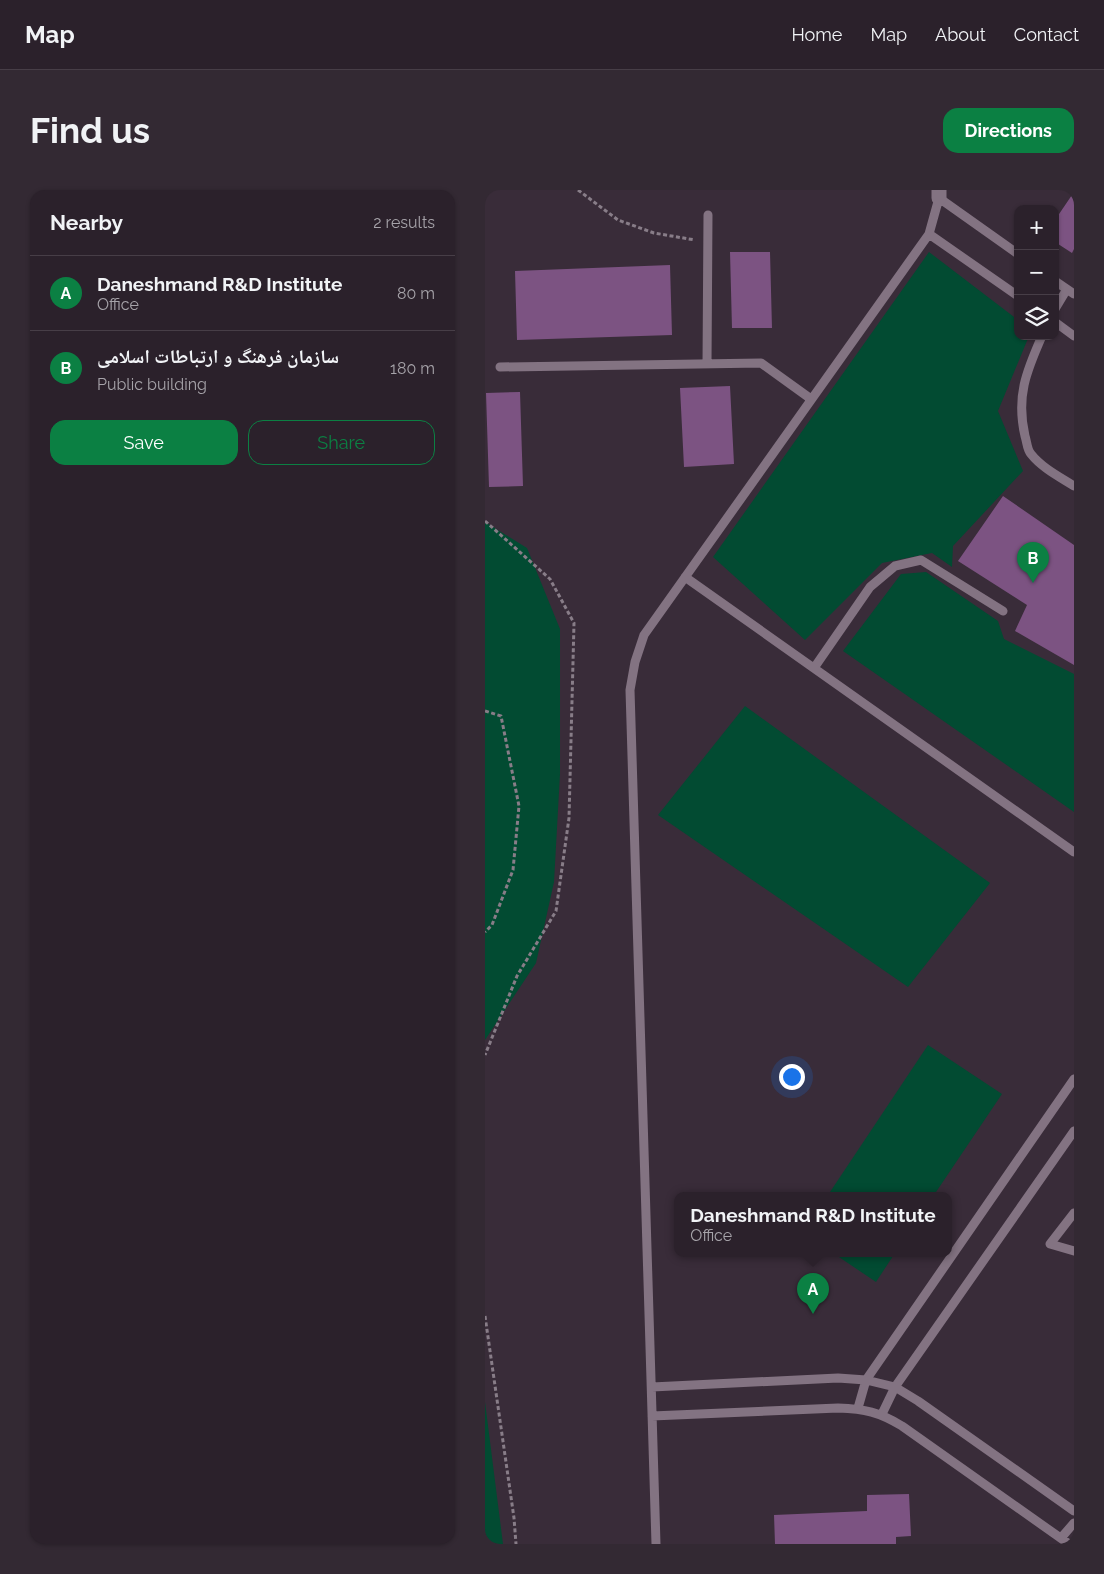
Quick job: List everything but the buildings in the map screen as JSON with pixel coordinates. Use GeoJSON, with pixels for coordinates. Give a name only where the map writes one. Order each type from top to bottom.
{"type":"FeatureCollection","features":[{"type":"Feature","properties":{"kind":"lane"},"geometry":{"type":"LineString","coordinates":[[656,1544],[631,690],[635,662],[644,634],[929,234],[939,194],[1014,251]]}},
{"type":"Feature","properties":{"kind":"lane"},"geometry":{"type":"LineString","coordinates":[[707,364],[708,215]]}},
{"type":"Feature","properties":{"kind":"lane"},"geometry":{"type":"LineString","coordinates":[[929,234],[1017,295]]}},
{"type":"Feature","properties":{"kind":"lane"},"geometry":{"type":"LineString","coordinates":[[1059,284],[1071,292],[1059,305]]}},
{"type":"Feature","properties":{"kind":"lane"},"geometry":{"type":"LineString","coordinates":[[1059,325],[1074,336]]}},
{"type":"Feature","properties":{"kind":"lane"},"geometry":{"type":"LineString","coordinates":[[1039,340],[1029,365],[1021,395],[1022,424],[1029,453],[1074,486]]}},
{"type":"Feature","properties":{"kind":"lane"},"geometry":{"type":"LineString","coordinates":[[501,367],[761,363],[811,399]]}},
{"type":"Feature","properties":{"kind":"lane"},"geometry":{"type":"LineString","coordinates":[[814,668],[870,587],[895,566],[921,560],[1003,611]]}},
{"type":"Feature","properties":{"kind":"lane"},"geometry":{"type":"LineString","coordinates":[[685,576],[1074,852]]}},
{"type":"Feature","properties":{"kind":"lane"},"geometry":{"type":"LineString","coordinates":[[952,1256],[1074,1079]]}},
{"type":"Feature","properties":{"kind":"lane"},"geometry":{"type":"LineString","coordinates":[[882,1414],[895,1387],[1074,1131]]}},
{"type":"Feature","properties":{"kind":"lane"},"geometry":{"type":"LineString","coordinates":[[1074,1213],[1050,1244],[1074,1251]]}},
{"type":"Feature","properties":{"kind":"lane"},"geometry":{"type":"LineString","coordinates":[[858,1408],[866,1380],[951,1257]]}},
{"type":"Feature","properties":{"kind":"lane"},"geometry":{"type":"LineString","coordinates":[[652,1387],[838,1378],[866,1380],[895,1387],[918,1401],[1074,1511]]}},
{"type":"Feature","properties":{"kind":"lane"},"geometry":{"type":"LineString","coordinates":[[653,1416],[838,1408],[858,1408],[882,1414],[902,1426],[1065,1541],[1074,1523]]}},
{"type":"Feature","properties":{"kind":"path"},"geometry":{"type":"LineString","coordinates":[[579,190],[618,220],[654,233],[708,242]]}},
{"type":"Feature","properties":{"kind":"path"},"geometry":{"type":"LineString","coordinates":[[485,521],[550,579],[574,623],[569,818],[556,912],[517,976],[485,1056]]}},
{"type":"Feature","properties":{"kind":"path"},"geometry":{"type":"LineString","coordinates":[[485,711],[501,716],[519,806],[513,870],[492,925],[485,932]]}},
{"type":"Feature","properties":{"kind":"path"},"geometry":{"type":"LineString","coordinates":[[485,1316],[517,1544]]}},
{"type":"Feature","properties":{"kind":"green space"},"geometry":{"type":"Polygon","coordinates":[[[929,252],[1014,317],[1014,340],[1027,340],[998,411],[1023,471],[953,546],[952,567],[932,553],[882,563],[805,640],[713,557],[929,252]]]}},
{"type":"Feature","properties":{"kind":"green space"},"geometry":{"type":"Polygon","coordinates":[[[485,522],[527,548],[560,629],[560,774],[554,882],[536,963],[485,1040],[485,522]]]}},
{"type":"Feature","properties":{"kind":"green space"},"geometry":{"type":"Polygon","coordinates":[[[926,572],[998,621],[1004,639],[1074,674],[1074,812],[843,651],[901,574],[926,572]]]}},
{"type":"Feature","properties":{"kind":"green space"},"geometry":{"type":"Polygon","coordinates":[[[745,706],[990,883],[908,987],[658,815],[745,706]]]}},
{"type":"Feature","properties":{"kind":"green space"},"geometry":{"type":"Polygon","coordinates":[[[928,1045],[1002,1094],[936,1192],[830,1192],[928,1045]]]}},
{"type":"Feature","properties":{"kind":"green space"},"geometry":{"type":"Polygon","coordinates":[[[839,1257],[892,1257],[876,1282],[839,1257]]]}},
{"type":"Feature","properties":{"kind":"green space"},"geometry":{"type":"Polygon","coordinates":[[[485,1402],[503,1544],[485,1544],[485,1402]]]}},
{"type":"Feature","properties":{"kind":"place","name":"سازمان فرهنگ و ارتباطات اسلامی"},"geometry":{"type":"Point","coordinates":[1033,583]}},
{"type":"Feature","properties":{"kind":"place","name":"Daneshmand R&D Institute"},"geometry":{"type":"Point","coordinates":[813,1314]}}]}
